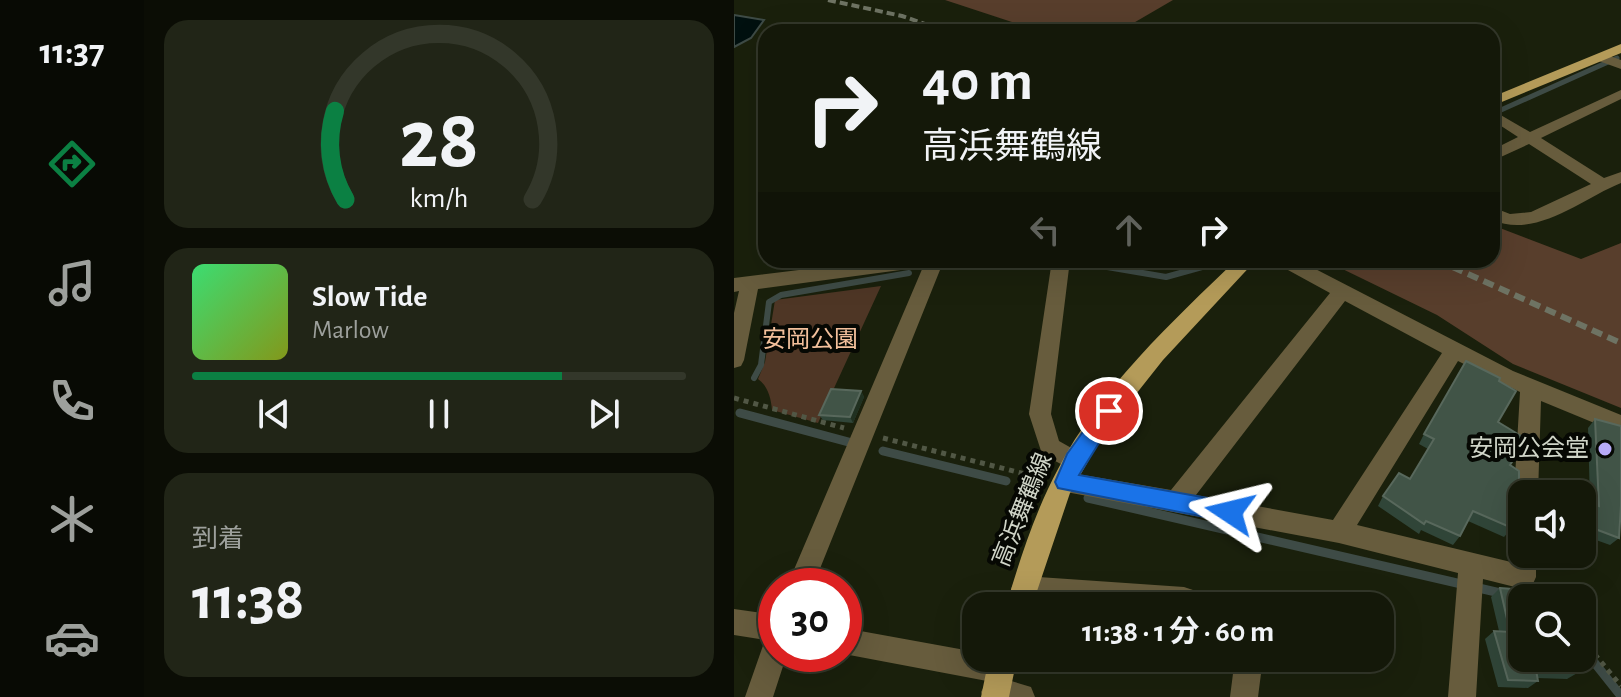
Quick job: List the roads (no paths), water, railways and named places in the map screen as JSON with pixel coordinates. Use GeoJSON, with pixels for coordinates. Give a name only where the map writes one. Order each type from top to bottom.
{"type":"FeatureCollection","features":[{"type":"Feature","properties":{"kind":"main road"},"geometry":{"type":"LineString","coordinates":[[1500,99],[1615,58]]}},
{"type":"Feature","properties":{"kind":"main road","name":"高浜舞鶴線"},"geometry":{"type":"LineString","coordinates":[[1023,592],[1046,523],[1070,471],[1127,386],[1239,268]]}},
{"type":"Feature","properties":{"kind":"street"},"geometry":{"type":"LineString","coordinates":[[1500,152],[1621,94]]}},
{"type":"Feature","properties":{"kind":"street"},"geometry":{"type":"LineString","coordinates":[[1500,119],[1601,183]]}},
{"type":"Feature","properties":{"kind":"street"},"geometry":{"type":"LineString","coordinates":[[1500,216],[1510,220],[1531,219],[1601,183],[1621,177]]}},
{"type":"Feature","properties":{"kind":"street"},"geometry":{"type":"LineString","coordinates":[[734,360],[742,284],[803,268]]}},
{"type":"Feature","properties":{"kind":"street"},"geometry":{"type":"LineString","coordinates":[[808,568],[930,268]]}},
{"type":"Feature","properties":{"kind":"street"},"geometry":{"type":"LineString","coordinates":[[1060,268],[1040,414],[1050,447],[1070,471],[1176,502],[1339,532],[1471,567],[1523,577],[1523,568]]}},
{"type":"Feature","properties":{"kind":"street"},"geometry":{"type":"LineString","coordinates":[[1298,268],[1531,387],[1621,425]]}},
{"type":"Feature","properties":{"kind":"street"},"geometry":{"type":"LineString","coordinates":[[1176,502],[1342,291]]}},
{"type":"Feature","properties":{"kind":"street"},"geometry":{"type":"LineString","coordinates":[[1339,532],[1455,350]]}},
{"type":"Feature","properties":{"kind":"street"},"geometry":{"type":"LineString","coordinates":[[1527,480],[1531,387]]}},
{"type":"Feature","properties":{"kind":"street"},"geometry":{"type":"LineString","coordinates":[[1462,697],[1471,567]]}},
{"type":"Feature","properties":{"kind":"street"},"geometry":{"type":"LineString","coordinates":[[734,622],[758,625]]}},
{"type":"Feature","properties":{"kind":"street"},"geometry":{"type":"LineString","coordinates":[[862,646],[1003,683]]}},
{"type":"Feature","properties":{"kind":"street"},"geometry":{"type":"LineString","coordinates":[[759,697],[767,672]]}},
{"type":"Feature","properties":{"kind":"street"},"geometry":{"type":"LineString","coordinates":[[1244,697],[1247,672]]}},
{"type":"Feature","properties":{"kind":"waterway"},"geometry":{"type":"LineString","coordinates":[[1500,110],[1617,58]]}},
{"type":"Feature","properties":{"kind":"waterway"},"geometry":{"type":"LineString","coordinates":[[1113,268],[1166,277],[1198,268]]}},
{"type":"Feature","properties":{"kind":"waterway"},"geometry":{"type":"LineString","coordinates":[[754,378],[761,365],[769,302],[781,295],[909,273]]}},
{"type":"Feature","properties":{"kind":"waterway"},"geometry":{"type":"LineString","coordinates":[[740,413],[856,444]]}},
{"type":"Feature","properties":{"kind":"waterway"},"geometry":{"type":"LineString","coordinates":[[883,451],[1006,481]]}},
{"type":"Feature","properties":{"kind":"waterway"},"geometry":{"type":"LineString","coordinates":[[1088,498],[1508,595]]}},
{"type":"Feature","properties":{"kind":"waterway"},"geometry":{"type":"LineString","coordinates":[[1596,665],[1621,696]]}},
{"type":"Feature","properties":{"kind":"railway"},"geometry":{"type":"LineString","coordinates":[[828,0],[925,24]]}},
{"type":"Feature","properties":{"kind":"railway"},"geometry":{"type":"LineString","coordinates":[[1455,268],[1621,343]]}},
{"type":"Feature","properties":{"kind":"place","name":"安岡公会堂"},"geometry":{"type":"Point","coordinates":[1605,449]}},
{"type":"Feature","properties":{"kind":"park label","name":"安岡公園"},"geometry":{"type":"Point","coordinates":[810,340]}}]}
